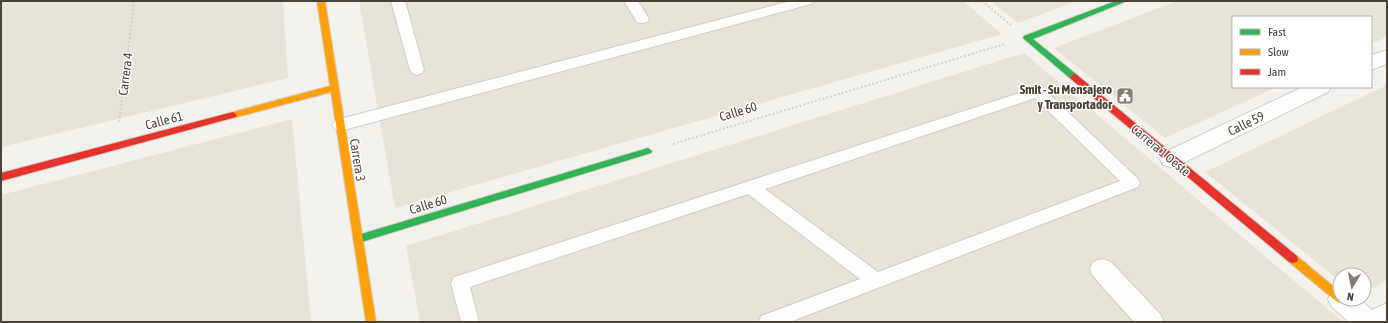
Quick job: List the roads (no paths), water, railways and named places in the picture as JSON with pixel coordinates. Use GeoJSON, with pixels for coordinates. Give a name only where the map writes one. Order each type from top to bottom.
{"type":"FeatureCollection","features":[{"type":"Feature","properties":{"kind":"street","name":"Carrera 3"},"geometry":{"type":"LineString","coordinates":[[321,1],[371,322]]}},
{"type":"Feature","properties":{"kind":"street","name":"Carrera 1 Oeste"},"geometry":{"type":"LineString","coordinates":[[1123,1],[1026,38],[1332,292]]}},
{"type":"Feature","properties":{"kind":"street"},"geometry":{"type":"LineString","coordinates":[[1372,63],[1387,56]]}},
{"type":"Feature","properties":{"kind":"street","name":"Calle 61"},"geometry":{"type":"LineString","coordinates":[[1,177],[334,88]]}},
{"type":"Feature","properties":{"kind":"street","name":"Calle 59"},"geometry":{"type":"LineString","coordinates":[[1171,159],[1319,88]]}},
{"type":"Feature","properties":{"kind":"street","name":"Calle 60"},"geometry":{"type":"LineString","coordinates":[[358,238],[648,152]]}},
{"type":"Feature","properties":{"kind":"street"},"geometry":{"type":"LineString","coordinates":[[1102,269],[1151,322]]}},
{"type":"Feature","properties":{"kind":"street","name":"Carrera 1 Oeste"},"geometry":{"type":"LineString","coordinates":[[1350,307],[1368,322]]}},
{"type":"Feature","properties":{"kind":"street"},"geometry":{"type":"LineString","coordinates":[[1375,322],[1387,314]]}},
{"type":"Feature","properties":{"kind":"lane"},"geometry":{"type":"LineString","coordinates":[[398,1],[417,70]]}},
{"type":"Feature","properties":{"kind":"lane"},"geometry":{"type":"LineString","coordinates":[[631,1],[642,19]]}},
{"type":"Feature","properties":{"kind":"lane"},"geometry":{"type":"LineString","coordinates":[[340,125],[806,1]]}},
{"type":"Feature","properties":{"kind":"lane"},"geometry":{"type":"LineString","coordinates":[[470,322],[460,283],[1038,92],[1132,183],[768,322]]}},
{"type":"Feature","properties":{"kind":"lane"},"geometry":{"type":"LineString","coordinates":[[750,187],[877,281]]}},
{"type":"Feature","properties":{"kind":"place","name":"Smit - Su Mensajero y Transportador"},"geometry":{"type":"Point","coordinates":[1125,96]}}]}
